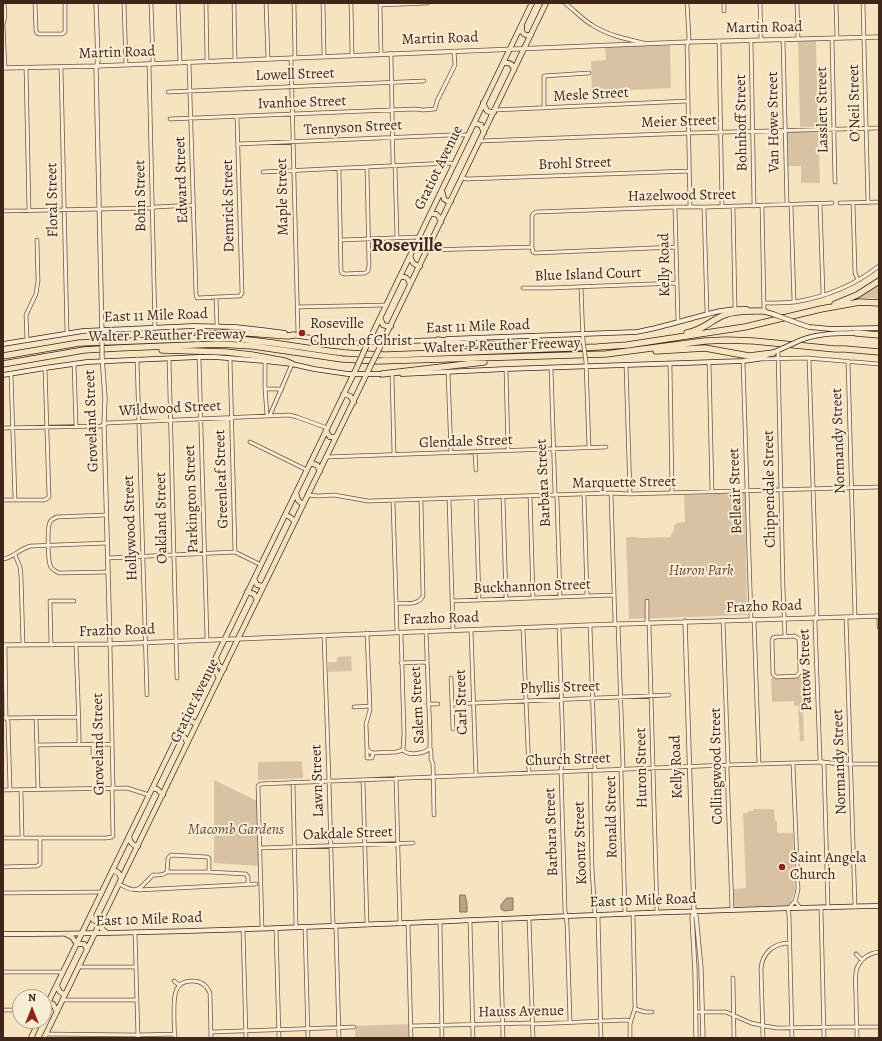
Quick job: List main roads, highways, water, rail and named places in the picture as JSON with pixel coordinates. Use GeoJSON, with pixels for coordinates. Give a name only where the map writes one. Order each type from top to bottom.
{"type":"FeatureCollection","features":[{"type":"Feature","properties":{"kind":"highway"},"geometry":{"type":"LineString","coordinates":[[821,309],[857,295],[879,281]]}},
{"type":"Feature","properties":{"kind":"highway"},"geometry":{"type":"LineString","coordinates":[[821,309],[860,302],[879,303]]}},
{"type":"Feature","properties":{"kind":"highway","name":"Walter P Reuther Freeway"},"geometry":{"type":"LineString","coordinates":[[3,356],[80,343],[228,338],[258,340],[337,352],[379,355],[598,347],[641,343],[745,327],[821,309]]}},
{"type":"Feature","properties":{"kind":"highway"},"geometry":{"type":"LineString","coordinates":[[641,343],[661,337],[697,331],[719,317],[730,313],[764,311]]}},
{"type":"Feature","properties":{"kind":"highway"},"geometry":{"type":"LineString","coordinates":[[148,340],[173,336],[234,332],[288,336],[296,335]]}},
{"type":"Feature","properties":{"kind":"highway"},"geometry":{"type":"LineString","coordinates":[[856,333],[879,335]]}},
{"type":"Feature","properties":{"kind":"highway"},"geometry":{"type":"LineString","coordinates":[[438,340],[459,343],[598,347]]}},
{"type":"Feature","properties":{"kind":"highway","name":"Walter P Reuther Freeway"},"geometry":{"type":"LineString","coordinates":[[3,364],[69,352],[210,344],[261,347],[342,359],[378,362],[606,354],[705,341],[727,340],[744,340],[879,353]]}},
{"type":"Feature","properties":{"kind":"highway"},"geometry":{"type":"LineString","coordinates":[[640,350],[657,351],[705,348],[749,356],[777,351]]}},
{"type":"Feature","properties":{"kind":"highway"},"geometry":{"type":"LineString","coordinates":[[109,349],[226,352],[285,361],[292,364]]}},
{"type":"Feature","properties":{"kind":"highway"},"geometry":{"type":"LineString","coordinates":[[382,374],[479,362],[536,357]]}},
{"type":"Feature","properties":{"kind":"main road","name":"Gratiot Avenue"},"geometry":{"type":"LineString","coordinates":[[52,995],[532,3]]}},
{"type":"Feature","properties":{"kind":"main road","name":"Gratiot Avenue"},"geometry":{"type":"LineString","coordinates":[[45,1036],[428,250],[546,3]]}},
{"type":"Feature","properties":{"kind":"main road"},"geometry":{"type":"LineString","coordinates":[[522,25],[522,31],[524,34],[528,36],[531,35]]}},
{"type":"Feature","properties":{"kind":"main road"},"geometry":{"type":"LineString","coordinates":[[503,63],[508,62],[514,70]]}},
{"type":"Feature","properties":{"kind":"main road"},"geometry":{"type":"LineString","coordinates":[[484,104],[487,111],[495,111]]}},
{"type":"Feature","properties":{"kind":"main road"},"geometry":{"type":"LineString","coordinates":[[474,124],[481,126],[484,133]]}},
{"type":"Feature","properties":{"kind":"main road"},"geometry":{"type":"LineString","coordinates":[[442,191],[444,199],[451,201]]}},
{"type":"Feature","properties":{"kind":"main road"},"geometry":{"type":"LineString","coordinates":[[431,214],[436,214],[441,222]]}},
{"type":"Feature","properties":{"kind":"main road"},"geometry":{"type":"LineString","coordinates":[[410,256],[414,265],[420,266]]}},
{"type":"Feature","properties":{"kind":"main road"},"geometry":{"type":"LineString","coordinates":[[400,277],[404,276],[407,278],[410,285]]}},
{"type":"Feature","properties":{"kind":"main road","name":"East 11 Mile Road"},"geometry":{"type":"LineString","coordinates":[[3,344],[67,333],[217,326],[249,328],[344,342],[368,343],[636,332],[660,328],[707,314],[735,308],[764,311],[809,327],[831,329],[879,328]]}},
{"type":"Feature","properties":{"kind":"main road"},"geometry":{"type":"LineString","coordinates":[[380,318],[383,325],[391,326]]}},
{"type":"Feature","properties":{"kind":"main road"},"geometry":{"type":"LineString","coordinates":[[809,327],[812,332],[809,338]]}},
{"type":"Feature","properties":{"kind":"main road"},"geometry":{"type":"LineString","coordinates":[[3,375],[102,358],[230,358],[292,364],[314,369],[353,374],[551,368],[586,364],[626,365],[743,361],[758,359],[809,338],[828,334],[879,332]]}},
{"type":"Feature","properties":{"kind":"main road"},"geometry":{"type":"LineString","coordinates":[[343,395],[350,396],[354,402]]}},
{"type":"Feature","properties":{"kind":"main road"},"geometry":{"type":"LineString","coordinates":[[326,430],[330,436],[336,437]]}},
{"type":"Feature","properties":{"kind":"main road"},"geometry":{"type":"LineString","coordinates":[[310,463],[317,465],[320,471]]}},
{"type":"Feature","properties":{"kind":"main road"},"geometry":{"type":"LineString","coordinates":[[296,493],[298,500],[303,505]]}},
{"type":"Feature","properties":{"kind":"main road"},"geometry":{"type":"LineString","coordinates":[[285,515],[290,517],[295,522]]}},
{"type":"Feature","properties":{"kind":"main road"},"geometry":{"type":"LineString","coordinates":[[254,579],[258,585],[264,586]]}},
{"type":"Feature","properties":{"kind":"main road"},"geometry":{"type":"LineString","coordinates":[[247,592],[254,594],[257,600]]}},
{"type":"Feature","properties":{"kind":"main road"},"geometry":{"type":"LineString","coordinates":[[216,658],[218,665],[224,669]]}},
{"type":"Feature","properties":{"kind":"main road"},"geometry":{"type":"LineString","coordinates":[[210,670],[215,670],[219,678]]}},
{"type":"Feature","properties":{"kind":"main road"},"geometry":{"type":"LineString","coordinates":[[188,714],[192,722],[197,723]]}},
{"type":"Feature","properties":{"kind":"main road"},"geometry":{"type":"LineString","coordinates":[[178,736],[184,737],[187,744]]}},
{"type":"Feature","properties":{"kind":"main road"},"geometry":{"type":"LineString","coordinates":[[152,788],[157,789],[162,795]]}},
{"type":"Feature","properties":{"kind":"main road"},"geometry":{"type":"LineString","coordinates":[[129,837],[132,845],[138,846]]}},
{"type":"Feature","properties":{"kind":"main road"},"geometry":{"type":"LineString","coordinates":[[112,871],[118,872],[122,879]]}},
{"type":"Feature","properties":{"kind":"main road","name":"East 10 Mile Road"},"geometry":{"type":"LineString","coordinates":[[3,934],[82,934],[408,924],[694,911],[879,906]]}},
{"type":"Feature","properties":{"kind":"main road"},"geometry":{"type":"LineString","coordinates":[[91,915],[94,920],[100,922],[102,929],[108,933]]}},
{"type":"Feature","properties":{"kind":"main road"},"geometry":{"type":"LineString","coordinates":[[66,934],[72,937],[77,944],[84,944],[86,950]]}},
{"type":"Feature","properties":{"kind":"main road"},"geometry":{"type":"LineString","coordinates":[[57,985],[60,992],[65,994]]}},
{"type":"Feature","properties":{"kind":"main road"},"geometry":{"type":"LineString","coordinates":[[52,1004],[57,1012]]}},
{"type":"Feature","properties":{"kind":"place","name":"Roseville Church of Christ"},"geometry":{"type":"Point","coordinates":[302,333]}},
{"type":"Feature","properties":{"kind":"place","name":"Saint Angela Church"},"geometry":{"type":"Point","coordinates":[782,867]}},
{"type":"Feature","properties":{"kind":"district","name":"Roseville"},"geometry":{"type":"Point","coordinates":[407,246]}},
{"type":"Feature","properties":{"kind":"park label","name":"Huron Park"},"geometry":{"type":"Point","coordinates":[701,571]}},
{"type":"Feature","properties":{"kind":"park label","name":"Macomb Gardens"},"geometry":{"type":"Point","coordinates":[236,830]}}]}
